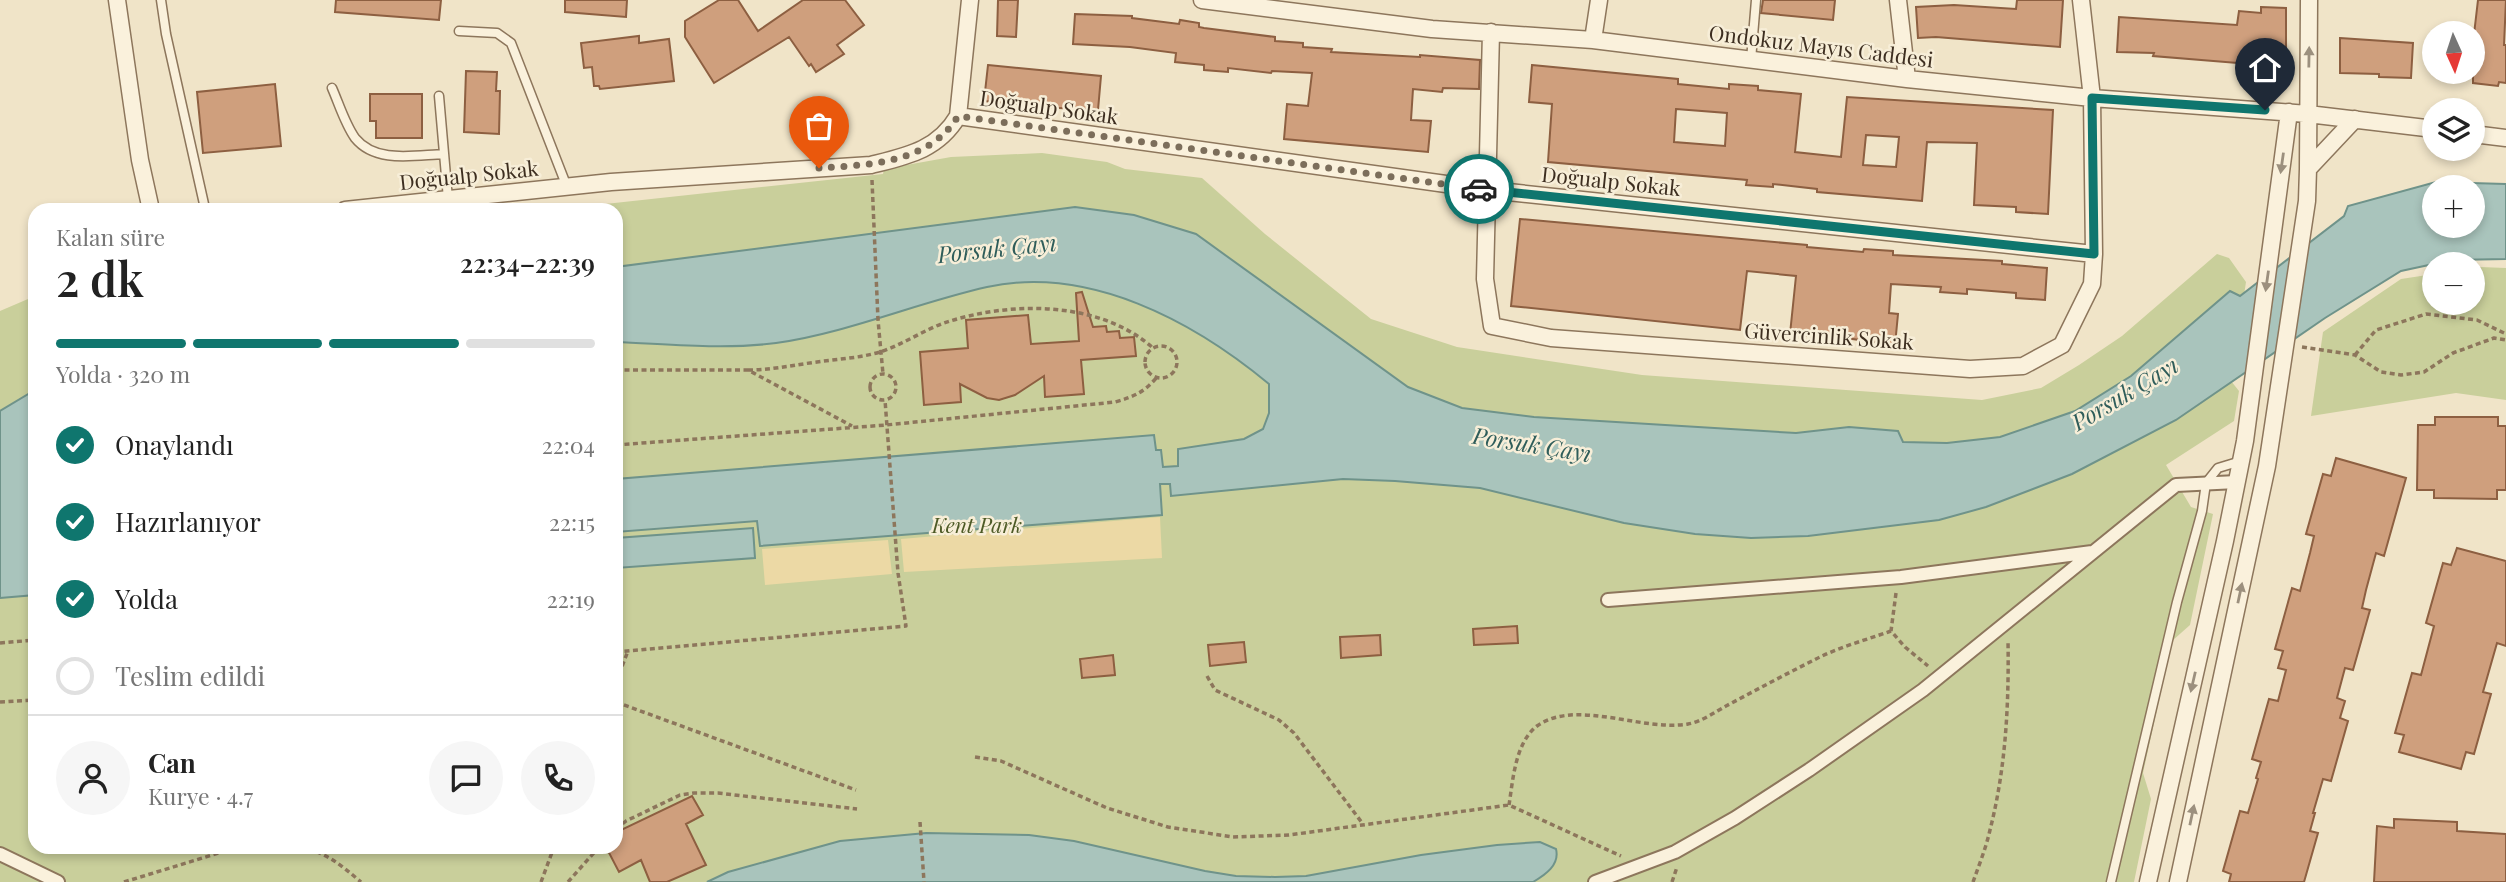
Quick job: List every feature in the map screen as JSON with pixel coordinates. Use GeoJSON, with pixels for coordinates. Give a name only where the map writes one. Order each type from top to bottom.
{"type":"FeatureCollection","features":[{"type":"Feature","properties":{"kind":"street"},"geometry":{"type":"LineString","coordinates":[[117,0],[140,160],[149,203]]}},
{"type":"Feature","properties":{"kind":"street","name":"Doğualp Sokak"},"geometry":{"type":"LineString","coordinates":[[411,203],[567,187],[871,165],[904,156],[928,147],[948,132],[958,116],[970,0]]}},
{"type":"Feature","properties":{"kind":"street","name":"Ondokuz Mayıs Caddesi"},"geometry":{"type":"LineString","coordinates":[[1202,0],[1432,29],[1593,40],[1907,79],[2092,98],[2289,112],[2422,127]]}},
{"type":"Feature","properties":{"kind":"street"},"geometry":{"type":"LineString","coordinates":[[1593,40],[1599,0]]}},
{"type":"Feature","properties":{"kind":"street"},"geometry":{"type":"LineString","coordinates":[[1898,0],[1907,79]]}},
{"type":"Feature","properties":{"kind":"street","name":"Güvercinlik Sokak"},"geometry":{"type":"LineString","coordinates":[[1489,190],[1485,279],[1492,326],[1551,338],[1970,369],[2023,366],[2062,345],[2092,284],[2092,98],[2081,0]]}},
{"type":"Feature","properties":{"kind":"street"},"geometry":{"type":"LineString","coordinates":[[2179,880],[2267,466],[2285,351],[2306,201],[2309,0]]}},
{"type":"Feature","properties":{"kind":"street"},"geometry":{"type":"LineString","coordinates":[[1489,190],[1491,33]]}},
{"type":"Feature","properties":{"kind":"street"},"geometry":{"type":"LineString","coordinates":[[2148,882],[2241,461],[2289,112]]}},
{"type":"Feature","properties":{"kind":"street","name":"Doğualp Sokak"},"geometry":{"type":"LineString","coordinates":[[958,116],[1489,190],[2094,254]]}},
{"type":"Feature","properties":{"kind":"street"},"geometry":{"type":"LineString","coordinates":[[2308,169],[2355,119]]}},
{"type":"Feature","properties":{"kind":"street"},"geometry":{"type":"LineString","coordinates":[[2485,135],[2506,138]]}},
{"type":"Feature","properties":{"kind":"street"},"geometry":{"type":"LineString","coordinates":[[1595,882],[1675,852],[1735,818],[1809,770],[1941,676],[2176,485],[2237,482]]}},
{"type":"Feature","properties":{"kind":"street"},"geometry":{"type":"LineString","coordinates":[[1608,600],[1902,577],[2093,552]]}},
{"type":"Feature","properties":{"kind":"street"},"geometry":{"type":"LineString","coordinates":[[0,854],[58,882]]}},
{"type":"Feature","properties":{"kind":"lane"},"geometry":{"type":"LineString","coordinates":[[161,0],[166,34],[204,203]]}},
{"type":"Feature","properties":{"kind":"lane"},"geometry":{"type":"LineString","coordinates":[[1751,60],[1756,0]]}},
{"type":"Feature","properties":{"kind":"lane"},"geometry":{"type":"LineString","coordinates":[[459,31],[497,33],[511,43],[567,187]]}},
{"type":"Feature","properties":{"kind":"lane"},"geometry":{"type":"LineString","coordinates":[[331,88],[354,137],[373,152],[397,156],[444,154]]}},
{"type":"Feature","properties":{"kind":"lane"},"geometry":{"type":"LineString","coordinates":[[439,96],[448,199]]}},
{"type":"Feature","properties":{"kind":"lane"},"geometry":{"type":"LineString","coordinates":[[2111,882],[2177,602],[2202,510],[2206,483],[2218,468],[2241,461]]}},
{"type":"Feature","properties":{"kind":"path"},"geometry":{"type":"LineString","coordinates":[[874,197],[878,320],[883,374]]}},
{"type":"Feature","properties":{"kind":"path"},"geometry":{"type":"LineString","coordinates":[[623,370],[774,370],[881,351],[941,324],[967,316],[1012,309],[1077,313],[1139,336],[1153,348]]}},
{"type":"Feature","properties":{"kind":"path"},"geometry":{"type":"LineString","coordinates":[[2355,355],[2376,330],[2426,314],[2477,320],[2506,334]]}},
{"type":"Feature","properties":{"kind":"path"},"geometry":{"type":"LineString","coordinates":[[2285,351],[2355,355],[2381,372],[2401,375],[2424,372],[2453,353],[2494,338],[2506,340]]}},
{"type":"Feature","properties":{"kind":"path"},"geometry":{"type":"LineString","coordinates":[[1168,347],[1177,359],[1175,369],[1167,376],[1157,377],[1149,371],[1146,361],[1149,352],[1153,348],[1168,347]]}},
{"type":"Feature","properties":{"kind":"path"},"geometry":{"type":"LineString","coordinates":[[748,370],[854,427]]}},
{"type":"Feature","properties":{"kind":"path"},"geometry":{"type":"LineString","coordinates":[[883,374],[891,377],[896,384],[892,397],[885,400],[876,399],[869,388],[875,377],[883,374]]}},
{"type":"Feature","properties":{"kind":"path"},"geometry":{"type":"LineString","coordinates":[[623,444],[886,425],[1115,402],[1135,397],[1157,377]]}},
{"type":"Feature","properties":{"kind":"path"},"geometry":{"type":"LineString","coordinates":[[623,651],[906,625],[898,573],[885,400]]}},
{"type":"Feature","properties":{"kind":"path"},"geometry":{"type":"LineString","coordinates":[[1902,577],[1896,594],[1891,631],[1905,647],[1941,676]]}},
{"type":"Feature","properties":{"kind":"path"},"geometry":{"type":"LineString","coordinates":[[1973,882],[1990,831],[2003,767],[2008,702],[2008,621]]}},
{"type":"Feature","properties":{"kind":"path"},"geometry":{"type":"LineString","coordinates":[[1509,805],[1514,770],[1524,744],[1535,727],[1550,720],[1582,715],[1646,725],[1690,724],[1819,657],[1891,631]]}},
{"type":"Feature","properties":{"kind":"path"},"geometry":{"type":"LineString","coordinates":[[0,643],[28,641]]}},
{"type":"Feature","properties":{"kind":"path"},"geometry":{"type":"LineString","coordinates":[[623,664],[628,651]]}},
{"type":"Feature","properties":{"kind":"path"},"geometry":{"type":"LineString","coordinates":[[1207,676],[1215,690],[1279,720],[1294,733],[1363,824]]}},
{"type":"Feature","properties":{"kind":"path"},"geometry":{"type":"LineString","coordinates":[[0,702],[28,700]]}},
{"type":"Feature","properties":{"kind":"path"},"geometry":{"type":"LineString","coordinates":[[623,705],[856,790]]}},
{"type":"Feature","properties":{"kind":"path"},"geometry":{"type":"LineString","coordinates":[[975,757],[1001,761],[1107,807],[1168,827],[1233,837],[1289,835],[1509,805],[1639,864]]}},
{"type":"Feature","properties":{"kind":"path"},"geometry":{"type":"LineString","coordinates":[[623,823],[680,795],[694,793],[718,793],[857,809]]}},
{"type":"Feature","properties":{"kind":"path"},"geometry":{"type":"LineString","coordinates":[[920,822],[924,882]]}},
{"type":"Feature","properties":{"kind":"path"},"geometry":{"type":"LineString","coordinates":[[124,882],[215,854]]}},
{"type":"Feature","properties":{"kind":"path"},"geometry":{"type":"LineString","coordinates":[[325,854],[336,860],[361,882]]}},
{"type":"Feature","properties":{"kind":"path"},"geometry":{"type":"LineString","coordinates":[[541,882],[551,854]]}},
{"type":"Feature","properties":{"kind":"path"},"geometry":{"type":"LineString","coordinates":[[568,882],[593,854]]}},
{"type":"Feature","properties":{"kind":"green space","name":"Kent Park"},"geometry":{"type":"Polygon","coordinates":[[[1042,153],[1107,162],[1125,169],[1202,178],[1265,234],[1371,319],[1457,347],[1642,375],[1982,400],[2041,388],[2122,336],[2217,254],[2229,258],[2246,282],[2231,381],[2239,391],[2234,421],[2166,465],[2191,507],[2213,514],[2190,625],[2172,641],[2143,773],[2151,799],[2134,882],[0,882],[0,311],[28,299],[28,854],[623,854],[623,203],[615,203],[883,174],[884,169],[951,157],[1042,153]]]}},
{"type":"Feature","properties":{"kind":"green space"},"geometry":{"type":"Polygon","coordinates":[[[2485,267],[2506,268],[2506,400],[2456,393],[2311,416],[2323,332],[2401,279],[2422,276],[2422,315],[2485,315],[2485,267]]]}},
{"type":"Feature","properties":{"kind":"sand"},"geometry":{"type":"Polygon","coordinates":[[[1160,517],[1162,558],[904,572],[901,539],[1160,517]]]}},
{"type":"Feature","properties":{"kind":"sand"},"geometry":{"type":"Polygon","coordinates":[[[888,540],[892,574],[765,585],[762,549],[888,540]]]}},
{"type":"Feature","properties":{"kind":"water","name":"Porsuk Çayı"},"geometry":{"type":"Polygon","coordinates":[[[2485,183],[2506,184],[2506,259],[2485,259],[2485,252],[2422,252],[2422,266],[2401,271],[2325,318],[2176,420],[2072,474],[1986,507],[1939,520],[1808,536],[1751,538],[1695,534],[1624,523],[1480,488],[1343,479],[1171,496],[1170,484],[1160,484],[1162,515],[760,546],[757,521],[623,531],[623,478],[1154,435],[1156,450],[1161,450],[1163,467],[1178,466],[1178,449],[1244,439],[1263,429],[1269,413],[1269,384],[1207,339],[1173,320],[1101,291],[1063,284],[1025,282],[987,287],[829,332],[776,343],[716,346],[623,342],[623,266],[1075,207],[1134,215],[1196,234],[1408,387],[1462,408],[1534,417],[1796,433],[1849,427],[1898,431],[1903,442],[1947,443],[2000,437],[2075,411],[2131,376],[2230,291],[2240,296],[2344,216],[2348,206],[2422,186],[2422,238],[2485,238],[2485,183]]]}},
{"type":"Feature","properties":{"kind":"water"},"geometry":{"type":"Polygon","coordinates":[[[28,394],[28,596],[0,598],[0,411],[28,394]]]}},
{"type":"Feature","properties":{"kind":"water"},"geometry":{"type":"Polygon","coordinates":[[[753,528],[755,558],[623,567],[623,537],[753,528]]]}},
{"type":"Feature","properties":{"kind":"water"},"geometry":{"type":"Polygon","coordinates":[[[926,833],[1029,835],[1074,841],[1236,876],[1306,876],[1421,855],[1540,842],[1556,849],[1557,855],[1554,865],[1533,882],[707,882],[728,872],[840,841],[926,833]]]}},
{"type":"Feature","properties":{"kind":"building"},"geometry":{"type":"Polygon","coordinates":[[[336,0],[441,0],[439,20],[335,12],[336,0]]]}},
{"type":"Feature","properties":{"kind":"building"},"geometry":{"type":"Polygon","coordinates":[[[565,0],[627,0],[626,17],[565,12],[565,0]]]}},
{"type":"Feature","properties":{"kind":"building"},"geometry":{"type":"Polygon","coordinates":[[[719,0],[738,0],[758,31],[803,0],[845,0],[864,25],[837,45],[844,54],[816,72],[789,37],[714,83],[685,37],[685,21],[719,0]]]}},
{"type":"Feature","properties":{"kind":"building"},"geometry":{"type":"Polygon","coordinates":[[[998,0],[1018,0],[1016,37],[997,36],[998,0]]]}},
{"type":"Feature","properties":{"kind":"building"},"geometry":{"type":"Polygon","coordinates":[[[1763,0],[1835,0],[1833,20],[1761,13],[1763,0]]]}},
{"type":"Feature","properties":{"kind":"building"},"geometry":{"type":"Polygon","coordinates":[[[2017,0],[2063,0],[2060,47],[1936,37],[1918,38],[1916,7],[1954,5],[2016,9],[2017,0]]]}},
{"type":"Feature","properties":{"kind":"building"},"geometry":{"type":"Polygon","coordinates":[[[2478,0],[2506,0],[2506,83],[2499,82],[2498,86],[2481,84],[2485,84],[2485,21],[2476,21],[2478,0]]]}},
{"type":"Feature","properties":{"kind":"building"},"geometry":{"type":"Polygon","coordinates":[[[2261,7],[2286,8],[2286,67],[2153,56],[2154,53],[2117,52],[2119,17],[2237,25],[2239,11],[2261,13],[2261,7]]]}},
{"type":"Feature","properties":{"kind":"building"},"geometry":{"type":"Polygon","coordinates":[[[1075,14],[1132,16],[1179,24],[1180,20],[1199,23],[1199,27],[1204,28],[1275,37],[1275,41],[1303,43],[1303,47],[1332,49],[1331,52],[1480,60],[1479,89],[1443,88],[1442,92],[1413,89],[1411,120],[1431,121],[1428,152],[1284,139],[1287,104],[1308,106],[1312,73],[1271,73],[1228,68],[1228,72],[1204,70],[1204,65],[1175,62],[1176,53],[1073,44],[1075,14]]]}},
{"type":"Feature","properties":{"kind":"building"},"geometry":{"type":"Polygon","coordinates":[[[639,36],[639,43],[669,39],[674,81],[600,89],[599,86],[594,86],[592,67],[584,68],[581,43],[639,36]]]}},
{"type":"Feature","properties":{"kind":"building"},"geometry":{"type":"Polygon","coordinates":[[[2340,38],[2413,43],[2411,78],[2340,73],[2340,38]]]}},
{"type":"Feature","properties":{"kind":"building"},"geometry":{"type":"Polygon","coordinates":[[[988,65],[1101,76],[1098,110],[1019,106],[984,101],[988,65]]]}},
{"type":"Feature","properties":{"kind":"building"},"geometry":{"type":"Polygon","coordinates":[[[1532,65],[1678,79],[1678,84],[1729,89],[1729,84],[1758,86],[1758,90],[1801,94],[1795,152],[1841,157],[1847,97],[2053,110],[2048,214],[2016,212],[2016,207],[1974,205],[1977,143],[1927,142],[1922,201],[1817,192],[1817,189],[1773,184],[1773,187],[1746,185],[1747,180],[1548,162],[1552,104],[1529,102],[1532,65]],[[1676,109],[1674,142],[1725,146],[1727,113],[1676,109]],[[1866,135],[1863,165],[1896,167],[1899,137],[1866,135]]]}},
{"type":"Feature","properties":{"kind":"building"},"geometry":{"type":"Polygon","coordinates":[[[466,71],[497,72],[496,91],[500,91],[499,134],[464,132],[466,71]]]}},
{"type":"Feature","properties":{"kind":"building"},"geometry":{"type":"Polygon","coordinates":[[[275,84],[281,146],[203,153],[197,92],[275,84]]]}},
{"type":"Feature","properties":{"kind":"building"},"geometry":{"type":"Polygon","coordinates":[[[370,94],[422,94],[422,138],[376,138],[376,121],[370,121],[370,94]]]}},
{"type":"Feature","properties":{"kind":"building"},"geometry":{"type":"Polygon","coordinates":[[[1520,219],[1863,252],[1864,249],[1893,251],[1893,255],[2002,261],[2002,264],[2047,268],[2045,300],[2016,298],[2016,293],[1967,289],[1967,294],[1940,292],[1941,287],[1891,284],[1889,313],[1898,314],[1895,345],[1817,334],[1817,337],[1790,334],[1796,276],[1747,271],[1740,330],[1511,306],[1520,219]]]}},
{"type":"Feature","properties":{"kind":"building"},"geometry":{"type":"Polygon","coordinates":[[[1082,292],[1093,327],[1106,326],[1107,332],[1119,331],[1120,338],[1134,337],[1136,356],[1081,360],[1084,394],[1045,397],[1044,376],[1015,395],[999,400],[987,398],[960,384],[961,402],[924,405],[920,352],[968,348],[966,320],[1028,315],[1031,344],[1079,341],[1076,293],[1082,292]]]}},
{"type":"Feature","properties":{"kind":"building"},"geometry":{"type":"Polygon","coordinates":[[[2435,417],[2498,417],[2498,426],[2506,426],[2506,490],[2497,490],[2497,499],[2434,498],[2434,490],[2417,490],[2418,425],[2435,425],[2435,417]]]}},
{"type":"Feature","properties":{"kind":"building"},"geometry":{"type":"Polygon","coordinates":[[[2336,458],[2406,478],[2384,556],[2376,553],[2362,608],[2370,610],[2353,670],[2345,668],[2337,698],[2345,701],[2340,718],[2348,721],[2331,781],[2323,779],[2313,813],[2310,831],[2318,833],[2304,882],[2229,882],[2231,874],[2223,871],[2240,811],[2248,813],[2258,779],[2256,778],[2261,762],[2252,759],[2269,699],[2278,701],[2286,670],[2278,668],[2283,651],[2275,649],[2292,588],[2300,591],[2314,536],[2306,534],[2323,474],[2331,476],[2336,458]]]}},
{"type":"Feature","properties":{"kind":"building"},"geometry":{"type":"Polygon","coordinates":[[[2457,548],[2506,561],[2506,646],[2497,643],[2483,692],[2491,694],[2474,754],[2466,752],[2461,769],[2399,752],[2404,735],[2395,733],[2412,673],[2421,675],[2434,626],[2426,623],[2443,563],[2451,565],[2457,548]]]}},
{"type":"Feature","properties":{"kind":"building"},"geometry":{"type":"Polygon","coordinates":[[[1517,626],[1518,643],[1474,645],[1473,629],[1517,626]]]}},
{"type":"Feature","properties":{"kind":"building"},"geometry":{"type":"Polygon","coordinates":[[[1380,635],[1381,655],[1341,658],[1340,637],[1380,635]]]}},
{"type":"Feature","properties":{"kind":"building"},"geometry":{"type":"Polygon","coordinates":[[[1244,642],[1246,662],[1210,666],[1208,645],[1244,642]]]}},
{"type":"Feature","properties":{"kind":"building"},"geometry":{"type":"Polygon","coordinates":[[[1113,655],[1115,675],[1082,678],[1080,659],[1113,655]]]}},
{"type":"Feature","properties":{"kind":"building"},"geometry":{"type":"Polygon","coordinates":[[[692,796],[703,815],[686,824],[706,865],[667,882],[650,882],[641,860],[619,872],[610,854],[623,854],[623,829],[692,796]]]}},
{"type":"Feature","properties":{"kind":"building"},"geometry":{"type":"Polygon","coordinates":[[[2394,819],[2457,822],[2457,831],[2506,834],[2506,882],[2374,882],[2377,826],[2394,828],[2394,819]]]}},
{"type":"Feature","properties":{"kind":"way so far"},"geometry":{"type":"LineString","coordinates":[[819,168],[871,165],[904,156],[928,147],[948,132],[958,116],[1479,189]]}},
{"type":"Feature","properties":{"kind":"route"},"geometry":{"type":"LineString","coordinates":[[1479,189],[2094,254],[2092,98],[2265,110]]}}]}
